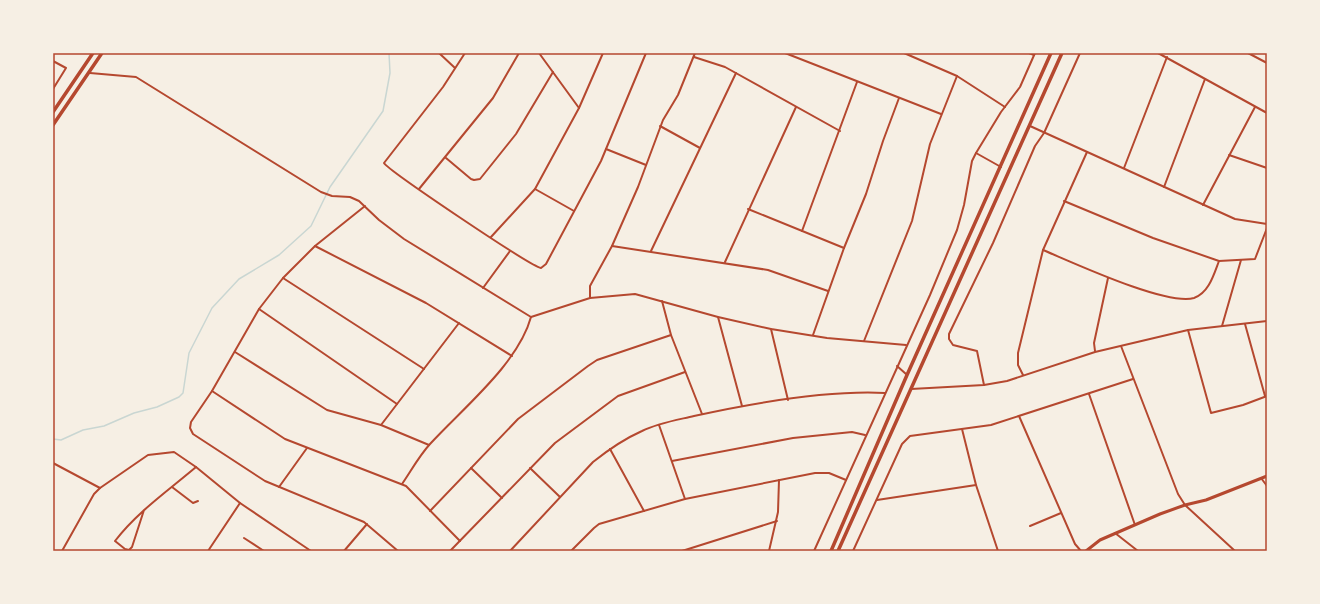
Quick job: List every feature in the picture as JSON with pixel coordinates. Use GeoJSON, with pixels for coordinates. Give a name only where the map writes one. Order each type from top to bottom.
{"type":"FeatureCollection","features":[{"type":"Feature","properties":{"kind":"highway"},"geometry":{"type":"LineString","coordinates":[[53,112],[93,53]]}},
{"type":"Feature","properties":{"kind":"highway"},"geometry":{"type":"LineString","coordinates":[[53,125],[90,73],[102,53]]}},
{"type":"Feature","properties":{"kind":"highway"},"geometry":{"type":"LineString","coordinates":[[831,551],[907,375],[1051,53]]}},
{"type":"Feature","properties":{"kind":"highway"},"geometry":{"type":"LineString","coordinates":[[838,551],[1062,53]]}},
{"type":"Feature","properties":{"kind":"main road"},"geometry":{"type":"LineString","coordinates":[[1086,551],[1100,540],[1115,533],[1184,505],[1206,500],[1267,476]]}},
{"type":"Feature","properties":{"kind":"street"},"geometry":{"type":"LineString","coordinates":[[439,53],[455,68]]}},
{"type":"Feature","properties":{"kind":"street"},"geometry":{"type":"LineString","coordinates":[[465,53],[439,93],[385,160],[386,165],[510,251],[538,267],[544,267],[606,149],[646,53]]}},
{"type":"Feature","properties":{"kind":"street"},"geometry":{"type":"LineString","coordinates":[[419,189],[446,158],[493,98],[519,53]]}},
{"type":"Feature","properties":{"kind":"street"},"geometry":{"type":"LineString","coordinates":[[538,53],[579,108]]}},
{"type":"Feature","properties":{"kind":"street"},"geometry":{"type":"LineString","coordinates":[[491,237],[536,189],[579,108],[603,53]]}},
{"type":"Feature","properties":{"kind":"street"},"geometry":{"type":"LineString","coordinates":[[590,298],[590,286],[612,246],[646,166],[660,126],[678,95],[695,53]]}},
{"type":"Feature","properties":{"kind":"street"},"geometry":{"type":"LineString","coordinates":[[785,53],[941,114]]}},
{"type":"Feature","properties":{"kind":"street"},"geometry":{"type":"LineString","coordinates":[[904,53],[957,76],[1005,107]]}},
{"type":"Feature","properties":{"kind":"street"},"geometry":{"type":"LineString","coordinates":[[814,551],[896,366],[930,295],[958,228],[972,161],[1005,107],[1020,87],[1035,54],[1029,53]]}},
{"type":"Feature","properties":{"kind":"street"},"geometry":{"type":"LineString","coordinates":[[984,385],[977,351],[954,345],[949,339],[949,334],[993,243],[1035,146],[1044,133],[1080,53]]}},
{"type":"Feature","properties":{"kind":"street"},"geometry":{"type":"LineString","coordinates":[[1158,53],[1267,113]]}},
{"type":"Feature","properties":{"kind":"street"},"geometry":{"type":"LineString","coordinates":[[1248,53],[1267,63]]}},
{"type":"Feature","properties":{"kind":"street"},"geometry":{"type":"LineString","coordinates":[[694,57],[721,64],[840,131]]}},
{"type":"Feature","properties":{"kind":"street"},"geometry":{"type":"LineString","coordinates":[[1124,169],[1167,57]]}},
{"type":"Feature","properties":{"kind":"street"},"geometry":{"type":"LineString","coordinates":[[53,61],[66,68],[53,89]]}},
{"type":"Feature","properties":{"kind":"street"},"geometry":{"type":"LineString","coordinates":[[446,158],[471,179],[480,179],[516,134],[553,72]]}},
{"type":"Feature","properties":{"kind":"street"},"geometry":{"type":"LineString","coordinates":[[90,73],[136,78],[321,192],[332,196],[354,198],[404,239],[531,317],[590,298],[635,294],[718,317],[771,329],[906,345]]}},
{"type":"Feature","properties":{"kind":"street"},"geometry":{"type":"LineString","coordinates":[[650,251],[736,73]]}},
{"type":"Feature","properties":{"kind":"street"},"geometry":{"type":"LineString","coordinates":[[864,341],[912,221],[927,155],[941,114],[957,76]]}},
{"type":"Feature","properties":{"kind":"street"},"geometry":{"type":"LineString","coordinates":[[1164,187],[1205,79]]}},
{"type":"Feature","properties":{"kind":"street"},"geometry":{"type":"LineString","coordinates":[[802,231],[858,82]]}},
{"type":"Feature","properties":{"kind":"street"},"geometry":{"type":"LineString","coordinates":[[812,335],[844,248],[866,194],[899,98]]}},
{"type":"Feature","properties":{"kind":"street"},"geometry":{"type":"LineString","coordinates":[[725,262],[796,107]]}},
{"type":"Feature","properties":{"kind":"street"},"geometry":{"type":"LineString","coordinates":[[1203,205],[1255,107]]}},
{"type":"Feature","properties":{"kind":"street"},"geometry":{"type":"LineString","coordinates":[[1029,125],[1235,219],[1267,224]]}},
{"type":"Feature","properties":{"kind":"street"},"geometry":{"type":"LineString","coordinates":[[660,126],[700,148]]}},
{"type":"Feature","properties":{"kind":"street"},"geometry":{"type":"LineString","coordinates":[[606,149],[646,166]]}},
{"type":"Feature","properties":{"kind":"street"},"geometry":{"type":"LineString","coordinates":[[1023,375],[1018,365],[1018,353],[1043,250],[1087,152]]}},
{"type":"Feature","properties":{"kind":"street"},"geometry":{"type":"LineString","coordinates":[[976,153],[1000,167]]}},
{"type":"Feature","properties":{"kind":"street"},"geometry":{"type":"LineString","coordinates":[[1229,155],[1267,168]]}},
{"type":"Feature","properties":{"kind":"street"},"geometry":{"type":"LineString","coordinates":[[536,189],[574,211]]}},
{"type":"Feature","properties":{"kind":"street"},"geometry":{"type":"LineString","coordinates":[[1064,201],[1153,238],[1219,261],[1255,259],[1267,228]]}},
{"type":"Feature","properties":{"kind":"street"},"geometry":{"type":"LineString","coordinates":[[365,206],[315,246],[284,278],[259,309],[212,391],[191,422],[190,428],[193,434],[235,463],[279,487],[355,517],[367,524],[398,551]]}},
{"type":"Feature","properties":{"kind":"street"},"geometry":{"type":"LineString","coordinates":[[748,209],[844,248]]}},
{"type":"Feature","properties":{"kind":"street"},"geometry":{"type":"LineString","coordinates":[[315,246],[426,303],[512,356]]}},
{"type":"Feature","properties":{"kind":"street"},"geometry":{"type":"LineString","coordinates":[[612,246],[725,262],[768,270],[828,291]]}},
{"type":"Feature","properties":{"kind":"street"},"geometry":{"type":"LineString","coordinates":[[1043,250],[1108,278],[1153,293],[1183,299],[1193,298],[1202,294],[1208,287],[1219,261]]}},
{"type":"Feature","properties":{"kind":"street"},"geometry":{"type":"LineString","coordinates":[[483,288],[510,251]]}},
{"type":"Feature","properties":{"kind":"street"},"geometry":{"type":"LineString","coordinates":[[1222,326],[1241,260]]}},
{"type":"Feature","properties":{"kind":"street"},"geometry":{"type":"LineString","coordinates":[[284,278],[424,369]]}},
{"type":"Feature","properties":{"kind":"street"},"geometry":{"type":"LineString","coordinates":[[1095,352],[1094,342],[1108,278]]}},
{"type":"Feature","properties":{"kind":"street"},"geometry":{"type":"LineString","coordinates":[[662,301],[671,335],[702,414]]}},
{"type":"Feature","properties":{"kind":"street"},"geometry":{"type":"LineString","coordinates":[[259,309],[397,404]]}},
{"type":"Feature","properties":{"kind":"street"},"geometry":{"type":"LineString","coordinates":[[402,484],[429,445],[501,370],[512,356],[526,331],[531,317]]}},
{"type":"Feature","properties":{"kind":"street"},"geometry":{"type":"LineString","coordinates":[[718,317],[742,406]]}},
{"type":"Feature","properties":{"kind":"street"},"geometry":{"type":"LineString","coordinates":[[911,389],[984,385],[1023,375],[1095,352],[1188,330],[1267,321]]}},
{"type":"Feature","properties":{"kind":"street"},"geometry":{"type":"LineString","coordinates":[[381,425],[459,323]]}},
{"type":"Feature","properties":{"kind":"street"},"geometry":{"type":"LineString","coordinates":[[1188,330],[1211,413],[1243,405],[1266,396],[1245,324]]}},
{"type":"Feature","properties":{"kind":"street"},"geometry":{"type":"LineString","coordinates":[[771,329],[788,400]]}},
{"type":"Feature","properties":{"kind":"street"},"geometry":{"type":"LineString","coordinates":[[430,511],[524,414],[591,363],[671,335]]}},
{"type":"Feature","properties":{"kind":"street"},"geometry":{"type":"LineString","coordinates":[[1121,346],[1178,494],[1184,505],[1235,551]]}},
{"type":"Feature","properties":{"kind":"street"},"geometry":{"type":"LineString","coordinates":[[235,352],[327,410],[381,425],[429,445]]}},
{"type":"Feature","properties":{"kind":"street"},"geometry":{"type":"LineString","coordinates":[[896,366],[907,375]]}},
{"type":"Feature","properties":{"kind":"street"},"geometry":{"type":"LineString","coordinates":[[450,551],[555,443],[614,398],[685,372]]}},
{"type":"Feature","properties":{"kind":"street"},"geometry":{"type":"LineString","coordinates":[[853,551],[906,439],[916,434],[962,430],[991,424],[1133,379]]}},
{"type":"Feature","properties":{"kind":"street"},"geometry":{"type":"LineString","coordinates":[[212,391],[279,436],[402,484],[411,490],[460,542]]}},
{"type":"Feature","properties":{"kind":"street"},"geometry":{"type":"LineString","coordinates":[[510,551],[593,462],[610,449],[642,431],[702,414],[742,406],[846,393],[885,393]]}},
{"type":"Feature","properties":{"kind":"street"},"geometry":{"type":"LineString","coordinates":[[1089,394],[1136,525]]}},
{"type":"Feature","properties":{"kind":"street"},"geometry":{"type":"LineString","coordinates":[[1019,416],[1060,513],[1075,544],[1081,551]]}},
{"type":"Feature","properties":{"kind":"street"},"geometry":{"type":"LineString","coordinates":[[659,425],[685,499]]}},
{"type":"Feature","properties":{"kind":"street"},"geometry":{"type":"LineString","coordinates":[[962,430],[976,485],[998,551]]}},
{"type":"Feature","properties":{"kind":"street"},"geometry":{"type":"LineString","coordinates":[[672,461],[793,438],[852,432],[865,436]]}},
{"type":"Feature","properties":{"kind":"street"},"geometry":{"type":"LineString","coordinates":[[279,487],[307,448]]}},
{"type":"Feature","properties":{"kind":"street"},"geometry":{"type":"LineString","coordinates":[[610,449],[644,511]]}},
{"type":"Feature","properties":{"kind":"street"},"geometry":{"type":"LineString","coordinates":[[62,551],[94,494],[100,488],[148,455],[166,452],[178,453],[240,503],[311,551]]}},
{"type":"Feature","properties":{"kind":"street"},"geometry":{"type":"LineString","coordinates":[[53,463],[100,488]]}},
{"type":"Feature","properties":{"kind":"street"},"geometry":{"type":"LineString","coordinates":[[144,510],[132,548],[129,550],[125,549],[115,541],[122,531],[144,510],[196,467]]}},
{"type":"Feature","properties":{"kind":"street"},"geometry":{"type":"LineString","coordinates":[[472,468],[502,498]]}},
{"type":"Feature","properties":{"kind":"street"},"geometry":{"type":"LineString","coordinates":[[530,468],[560,498]]}},
{"type":"Feature","properties":{"kind":"street"},"geometry":{"type":"LineString","coordinates":[[571,551],[596,526],[685,499],[821,472],[829,473],[846,480]]}},
{"type":"Feature","properties":{"kind":"street"},"geometry":{"type":"LineString","coordinates":[[1261,478],[1267,486]]}},
{"type":"Feature","properties":{"kind":"street"},"geometry":{"type":"LineString","coordinates":[[769,551],[780,500],[779,480]]}},
{"type":"Feature","properties":{"kind":"street"},"geometry":{"type":"LineString","coordinates":[[877,500],[976,485]]}},
{"type":"Feature","properties":{"kind":"street"},"geometry":{"type":"LineString","coordinates":[[172,487],[193,503],[198,501]]}},
{"type":"Feature","properties":{"kind":"street"},"geometry":{"type":"LineString","coordinates":[[208,551],[240,503]]}},
{"type":"Feature","properties":{"kind":"street"},"geometry":{"type":"LineString","coordinates":[[1030,526],[1060,513]]}},
{"type":"Feature","properties":{"kind":"street"},"geometry":{"type":"LineString","coordinates":[[682,551],[776,521]]}},
{"type":"Feature","properties":{"kind":"street"},"geometry":{"type":"LineString","coordinates":[[344,551],[367,524]]}},
{"type":"Feature","properties":{"kind":"street"},"geometry":{"type":"LineString","coordinates":[[1115,533],[1138,551]]}},
{"type":"Feature","properties":{"kind":"street"},"geometry":{"type":"LineString","coordinates":[[244,538],[264,551]]}},
{"type":"Feature","properties":{"kind":"waterway"},"geometry":{"type":"LineString","coordinates":[[53,439],[61,440],[83,430],[104,426],[134,413],[157,407],[179,397],[183,393],[189,353],[212,308],[239,279],[279,255],[311,226],[330,187],[383,111],[390,73],[389,53]]}}]}
